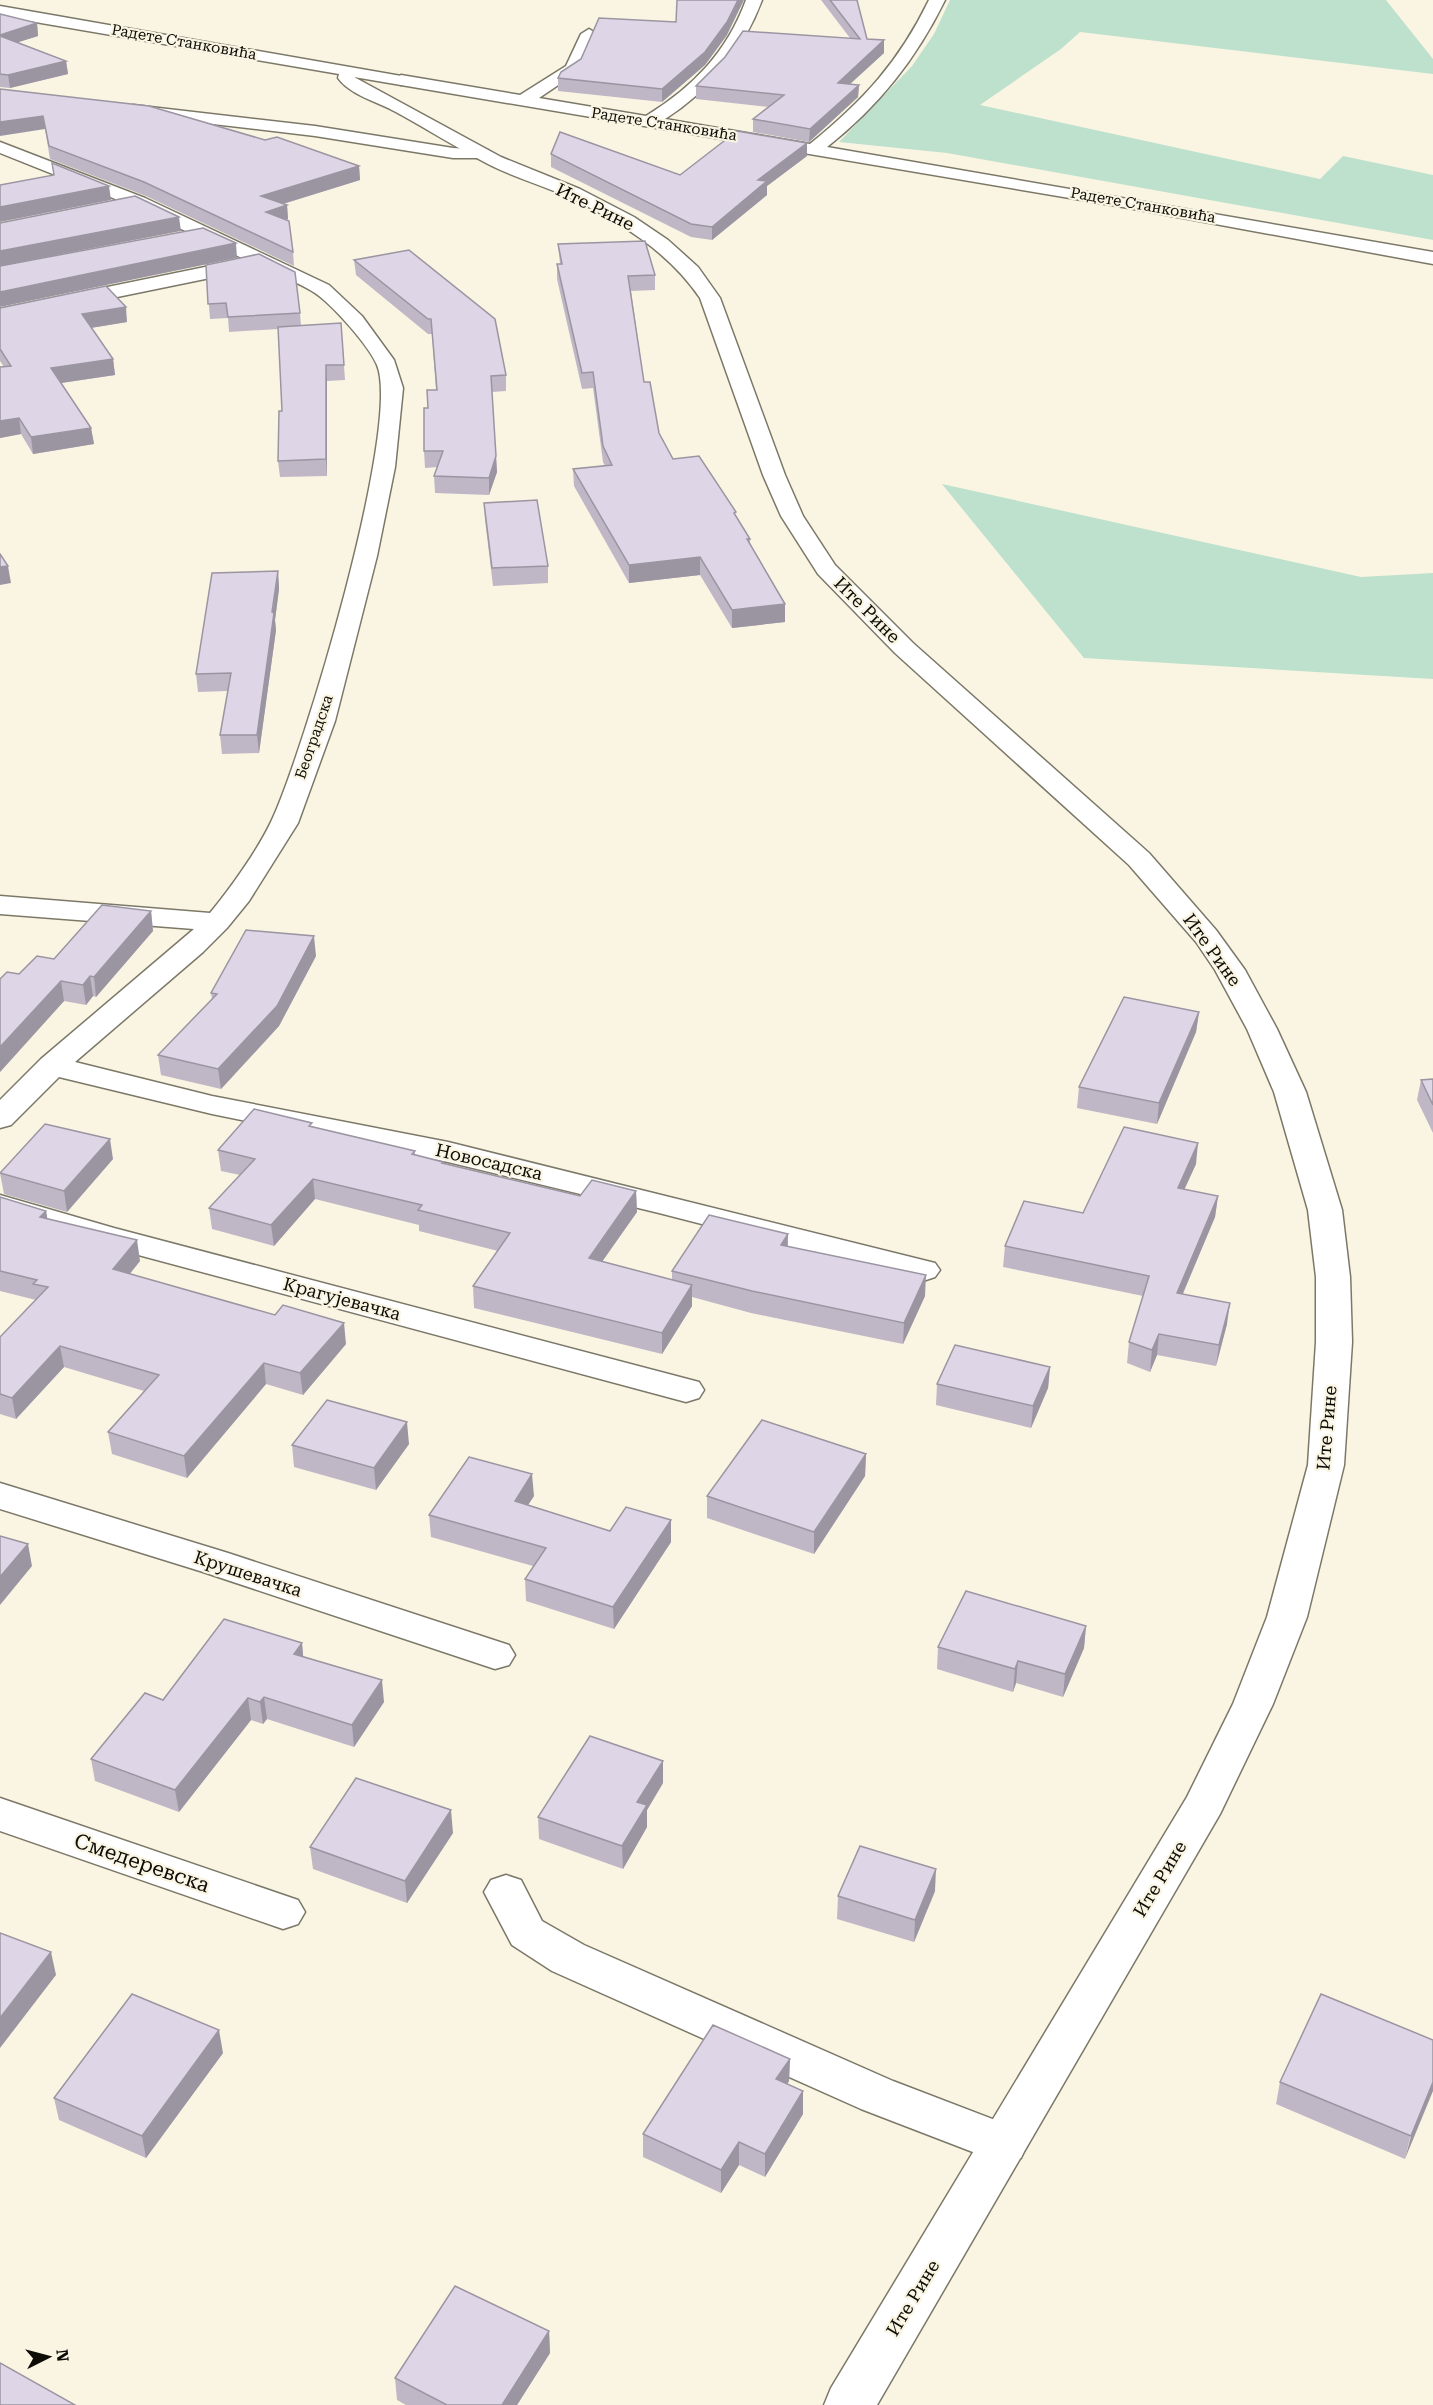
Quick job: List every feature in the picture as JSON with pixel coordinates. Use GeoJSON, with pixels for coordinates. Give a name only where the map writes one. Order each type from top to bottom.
{"type":"FeatureCollection","features":[{"type":"Feature","properties":{"kind":"street"},"geometry":{"type":"LineString","coordinates":[[649,122],[684,100],[711,74],[745,24],[754,0]]}},
{"type":"Feature","properties":{"kind":"street"},"geometry":{"type":"LineString","coordinates":[[814,149],[849,121],[886,85],[905,61],[924,30],[937,0]]}},
{"type":"Feature","properties":{"kind":"street","name":"Радете Станковића"},"geometry":{"type":"LineString","coordinates":[[0,10],[1246,223],[1433,258]]}},
{"type":"Feature","properties":{"kind":"street"},"geometry":{"type":"LineString","coordinates":[[524,100],[561,78],[573,68],[589,34]]}},
{"type":"Feature","properties":{"kind":"street"},"geometry":{"type":"LineString","coordinates":[[348,71],[346,78],[351,83],[398,106],[483,154]]}},
{"type":"Feature","properties":{"kind":"street"},"geometry":{"type":"LineString","coordinates":[[398,106],[392,89],[401,80]]}},
{"type":"Feature","properties":{"kind":"street","name":"Ите Рине"},"geometry":{"type":"LineString","coordinates":[[112,107],[315,130],[463,155],[483,154],[574,193],[627,220],[661,244],[704,287],[723,331],[774,475],[792,516],[826,569],[880,625],[1139,859],[1206,936],[1230,970],[1262,1029],[1290,1092],[1325,1210],[1333,1277],[1334,1342],[1326,1465],[1287,1617],[1253,1704],[1205,1803],[849,2405]]}},
{"type":"Feature","properties":{"kind":"street","name":"Београдска"},"geometry":{"type":"LineString","coordinates":[[0,147],[9,155],[139,202],[304,279],[337,301],[355,320],[387,364],[393,388],[384,467],[365,556],[322,722],[284,823],[235,901],[217,922],[193,946],[52,1066],[0,1118]]}},
{"type":"Feature","properties":{"kind":"street"},"geometry":{"type":"LineString","coordinates":[[105,209],[139,202]]}},
{"type":"Feature","properties":{"kind":"street"},"geometry":{"type":"LineString","coordinates":[[176,241],[208,234]]}},
{"type":"Feature","properties":{"kind":"street"},"geometry":{"type":"LineString","coordinates":[[0,315],[263,261]]}},
{"type":"Feature","properties":{"kind":"street"},"geometry":{"type":"LineString","coordinates":[[0,905],[217,922]]}},
{"type":"Feature","properties":{"kind":"street","name":"Новосадска"},"geometry":{"type":"LineString","coordinates":[[52,1066],[212,1105],[448,1152],[665,1204],[923,1270]]}},
{"type":"Feature","properties":{"kind":"street","name":"Крагујевачка"},"geometry":{"type":"LineString","coordinates":[[0,1205],[102,1235],[686,1390]]}},
{"type":"Feature","properties":{"kind":"street","name":"Крушевачка"},"geometry":{"type":"LineString","coordinates":[[0,1496],[192,1555],[495,1655]]}},
{"type":"Feature","properties":{"kind":"street","name":"Смедеревска"},"geometry":{"type":"LineString","coordinates":[[0,1814],[283,1912]]}},
{"type":"Feature","properties":{"kind":"street"},"geometry":{"type":"LineString","coordinates":[[506,1892],[527,1933],[568,1958],[877,2095],[1004,2144]]}},
{"type":"Feature","properties":{"kind":"green space"},"geometry":{"type":"Polygon","coordinates":[[[950,0],[1386,0],[1433,59],[1433,74],[1080,32],[1061,49],[980,105],[1320,179],[1343,156],[1433,175],[1433,240],[947,153],[839,142],[912,66],[934,34],[950,0]]]}},
{"type":"Feature","properties":{"kind":"green space"},"geometry":{"type":"Polygon","coordinates":[[[942,484],[1361,577],[1433,573],[1433,679],[1084,658],[942,484]]]}},
{"type":"Feature","properties":{"kind":"building"},"geometry":{"type":"Polygon","coordinates":[[[677,0],[738,0],[727,22],[705,52],[662,89],[558,78],[561,72],[581,59],[599,18],[676,22],[677,0]]]}},
{"type":"Feature","properties":{"kind":"building"},"geometry":{"type":"Polygon","coordinates":[[[830,0],[857,0],[867,39],[884,40],[838,83],[859,85],[810,129],[753,119],[784,95],[696,86],[725,57],[743,31],[860,39],[830,0]]]}},
{"type":"Feature","properties":{"kind":"building"},"geometry":{"type":"Polygon","coordinates":[[[0,14],[37,23],[0,35],[0,14]]]}},
{"type":"Feature","properties":{"kind":"building"},"geometry":{"type":"Polygon","coordinates":[[[0,36],[66,61],[8,75],[0,74],[0,36]]]}},
{"type":"Feature","properties":{"kind":"building"},"geometry":{"type":"Polygon","coordinates":[[[0,89],[149,106],[265,140],[277,137],[359,166],[261,196],[287,205],[266,212],[289,221],[293,252],[144,182],[49,146],[43,116],[0,122],[0,89]]]}},
{"type":"Feature","properties":{"kind":"building"},"geometry":{"type":"Polygon","coordinates":[[[737,131],[807,143],[758,180],[767,181],[712,227],[691,224],[551,154],[560,132],[680,175],[737,131]]]}},
{"type":"Feature","properties":{"kind":"building"},"geometry":{"type":"Polygon","coordinates":[[[52,163],[109,186],[0,207],[0,185],[54,175],[52,163]]]}},
{"type":"Feature","properties":{"kind":"building"},"geometry":{"type":"Polygon","coordinates":[[[135,196],[179,217],[0,251],[0,223],[135,196]]]}},
{"type":"Feature","properties":{"kind":"building"},"geometry":{"type":"Polygon","coordinates":[[[203,228],[236,243],[0,292],[0,266],[203,228]]]}},
{"type":"Feature","properties":{"kind":"building"},"geometry":{"type":"Polygon","coordinates":[[[645,241],[655,275],[628,276],[644,382],[650,382],[659,433],[673,459],[699,456],[736,512],[734,513],[750,539],[747,539],[785,604],[732,610],[700,557],[629,565],[573,469],[612,465],[603,446],[593,372],[582,373],[557,264],[562,264],[558,244],[645,241]]]}},
{"type":"Feature","properties":{"kind":"building"},"geometry":{"type":"Polygon","coordinates":[[[409,250],[495,319],[506,375],[491,376],[496,456],[489,478],[434,476],[443,451],[424,451],[424,408],[428,408],[427,390],[437,390],[431,319],[428,319],[354,260],[409,250]]]}},
{"type":"Feature","properties":{"kind":"building"},"geometry":{"type":"Polygon","coordinates":[[[259,254],[295,272],[300,313],[228,317],[226,303],[208,304],[206,265],[259,254]]]}},
{"type":"Feature","properties":{"kind":"building"},"geometry":{"type":"Polygon","coordinates":[[[106,286],[126,307],[82,314],[113,359],[51,368],[91,428],[31,437],[19,418],[0,421],[0,367],[11,366],[0,349],[0,308],[106,286]]]}},
{"type":"Feature","properties":{"kind":"building"},"geometry":{"type":"Polygon","coordinates":[[[341,323],[344,365],[326,365],[326,459],[278,461],[279,411],[282,411],[278,327],[341,323]]]}},
{"type":"Feature","properties":{"kind":"building"},"geometry":{"type":"Polygon","coordinates":[[[537,500],[548,566],[492,568],[484,503],[537,500]]]}},
{"type":"Feature","properties":{"kind":"building"},"geometry":{"type":"Polygon","coordinates":[[[0,554],[8,566],[0,567],[0,554]]]}},
{"type":"Feature","properties":{"kind":"building"},"geometry":{"type":"Polygon","coordinates":[[[278,571],[257,735],[220,735],[231,673],[196,674],[212,573],[278,571]]]}},
{"type":"Feature","properties":{"kind":"building"},"geometry":{"type":"Polygon","coordinates":[[[102,905],[151,911],[94,977],[90,976],[83,985],[61,981],[0,1047],[0,979],[7,972],[19,974],[37,956],[54,959],[102,905]]]}},
{"type":"Feature","properties":{"kind":"building"},"geometry":{"type":"Polygon","coordinates":[[[246,930],[314,936],[277,1006],[218,1069],[158,1055],[217,994],[211,993],[246,930]]]}},
{"type":"Feature","properties":{"kind":"building"},"geometry":{"type":"Polygon","coordinates":[[[1124,997],[1199,1012],[1159,1103],[1079,1087],[1124,997]]]}},
{"type":"Feature","properties":{"kind":"building"},"geometry":{"type":"Polygon","coordinates":[[[1433,1079],[1433,1105],[1421,1080],[1433,1079]]]}},
{"type":"Feature","properties":{"kind":"building"},"geometry":{"type":"Polygon","coordinates":[[[254,1109],[312,1123],[309,1126],[415,1151],[412,1154],[442,1163],[580,1196],[592,1180],[636,1191],[589,1258],[692,1285],[662,1333],[473,1286],[510,1233],[418,1210],[422,1205],[313,1179],[271,1225],[209,1208],[255,1159],[218,1150],[254,1109]]]}},
{"type":"Feature","properties":{"kind":"building"},"geometry":{"type":"Polygon","coordinates":[[[45,1124],[110,1139],[64,1191],[0,1173],[45,1124]]]}},
{"type":"Feature","properties":{"kind":"building"},"geometry":{"type":"Polygon","coordinates":[[[1124,1127],[1198,1143],[1178,1188],[1218,1196],[1177,1293],[1230,1303],[1219,1345],[1159,1334],[1152,1350],[1129,1342],[1149,1276],[1005,1246],[1024,1201],[1083,1213],[1124,1127]]]}},
{"type":"Feature","properties":{"kind":"building"},"geometry":{"type":"Polygon","coordinates":[[[0,1197],[46,1211],[40,1217],[137,1240],[113,1269],[275,1315],[283,1305],[344,1323],[300,1373],[264,1363],[184,1456],[108,1432],[159,1375],[60,1346],[12,1398],[0,1394],[0,1337],[48,1287],[33,1284],[37,1280],[0,1271],[0,1197]]]}},
{"type":"Feature","properties":{"kind":"building"},"geometry":{"type":"Polygon","coordinates":[[[709,1215],[788,1234],[781,1245],[926,1275],[904,1323],[752,1291],[672,1271],[709,1215]]]}},
{"type":"Feature","properties":{"kind":"building"},"geometry":{"type":"Polygon","coordinates":[[[955,1345],[1050,1367],[1033,1406],[937,1384],[955,1345]]]}},
{"type":"Feature","properties":{"kind":"building"},"geometry":{"type":"Polygon","coordinates":[[[327,1400],[407,1422],[374,1468],[292,1445],[327,1400]]]}},
{"type":"Feature","properties":{"kind":"building"},"geometry":{"type":"Polygon","coordinates":[[[762,1420],[866,1454],[814,1532],[707,1496],[762,1420]]]}},
{"type":"Feature","properties":{"kind":"building"},"geometry":{"type":"Polygon","coordinates":[[[469,1457],[532,1474],[515,1501],[610,1531],[626,1507],[671,1520],[613,1607],[525,1579],[546,1548],[429,1515],[469,1457]]]}},
{"type":"Feature","properties":{"kind":"building"},"geometry":{"type":"Polygon","coordinates":[[[0,1536],[28,1544],[0,1577],[0,1536]]]}},
{"type":"Feature","properties":{"kind":"building"},"geometry":{"type":"Polygon","coordinates":[[[966,1591],[1086,1626],[1065,1674],[1018,1661],[1015,1669],[938,1647],[966,1591]]]}},
{"type":"Feature","properties":{"kind":"building"},"geometry":{"type":"Polygon","coordinates":[[[224,1619],[302,1643],[294,1654],[382,1680],[352,1725],[264,1697],[260,1702],[248,1698],[175,1790],[91,1759],[145,1693],[163,1700],[224,1619]]]}},
{"type":"Feature","properties":{"kind":"building"},"geometry":{"type":"Polygon","coordinates":[[[590,1736],[663,1761],[637,1802],[647,1805],[622,1846],[538,1817],[590,1736]]]}},
{"type":"Feature","properties":{"kind":"building"},"geometry":{"type":"Polygon","coordinates":[[[356,1778],[451,1810],[405,1881],[310,1847],[356,1778]]]}},
{"type":"Feature","properties":{"kind":"building"},"geometry":{"type":"Polygon","coordinates":[[[860,1846],[936,1869],[915,1920],[838,1896],[860,1846]]]}},
{"type":"Feature","properties":{"kind":"building"},"geometry":{"type":"Polygon","coordinates":[[[0,1933],[51,1952],[0,2018],[0,1933]]]}},
{"type":"Feature","properties":{"kind":"building"},"geometry":{"type":"Polygon","coordinates":[[[132,1994],[219,2030],[142,2136],[54,2098],[132,1994]]]}},
{"type":"Feature","properties":{"kind":"building"},"geometry":{"type":"Polygon","coordinates":[[[1321,1994],[1433,2040],[1433,2082],[1411,2136],[1280,2082],[1321,1994]]]}},
{"type":"Feature","properties":{"kind":"building"},"geometry":{"type":"Polygon","coordinates":[[[713,2025],[790,2059],[776,2079],[803,2091],[765,2154],[739,2142],[721,2170],[643,2134],[713,2025]]]}},
{"type":"Feature","properties":{"kind":"building"},"geometry":{"type":"Polygon","coordinates":[[[455,2286],[549,2331],[502,2405],[447,2405],[395,2378],[455,2286]]]}},
{"type":"Feature","properties":{"kind":"building"},"geometry":{"type":"Polygon","coordinates":[[[0,2363],[75,2405],[0,2405],[0,2363]]]}}]}
